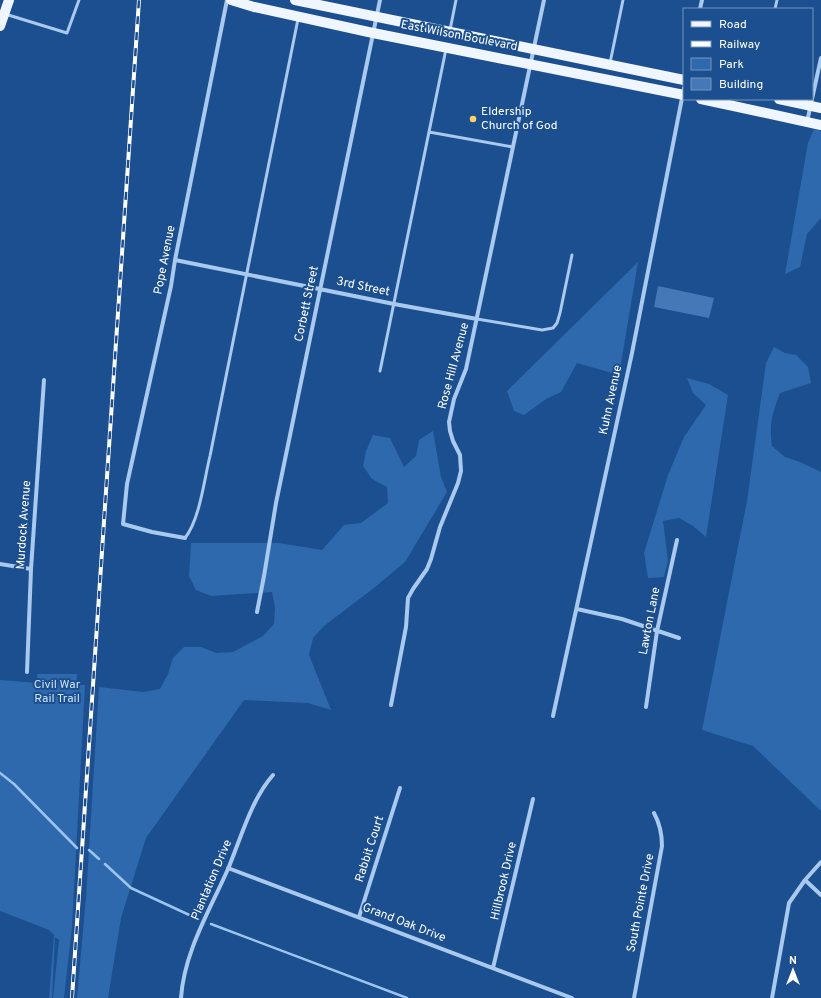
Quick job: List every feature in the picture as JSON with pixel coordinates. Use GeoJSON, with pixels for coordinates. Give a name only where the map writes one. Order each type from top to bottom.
{"type":"FeatureCollection","features":[{"type":"Feature","properties":{"kind":"main road"},"geometry":{"type":"LineString","coordinates":[[0,26],[9,0]]}},
{"type":"Feature","properties":{"kind":"main road","name":"East Wilson Boulevard"},"geometry":{"type":"LineString","coordinates":[[231,0],[298,17],[373,33],[683,93]]}},
{"type":"Feature","properties":{"kind":"main road","name":"East Wilson Boulevard"},"geometry":{"type":"LineString","coordinates":[[300,0],[683,80]]}},
{"type":"Feature","properties":{"kind":"main road"},"geometry":{"type":"LineString","coordinates":[[706,100],[821,125]]}},
{"type":"Feature","properties":{"kind":"main road"},"geometry":{"type":"LineString","coordinates":[[784,100],[816,107]]}},
{"type":"Feature","properties":{"kind":"street","name":"Pope Avenue"},"geometry":{"type":"LineString","coordinates":[[185,538],[152,532],[123,524],[128,484],[171,286],[227,0]]}},
{"type":"Feature","properties":{"kind":"street","name":"Corbett Street"},"geometry":{"type":"LineString","coordinates":[[257,612],[267,562],[276,503],[380,0]]}},
{"type":"Feature","properties":{"kind":"street","name":"Rose Hill Avenue"},"geometry":{"type":"LineString","coordinates":[[392,705],[406,627],[408,598],[429,564],[440,527],[458,483],[461,471],[460,455],[453,441],[449,422],[454,399],[466,369],[544,0]]}},
{"type":"Feature","properties":{"kind":"street"},"geometry":{"type":"LineString","coordinates":[[807,122],[816,107],[821,58]]}},
{"type":"Feature","properties":{"kind":"street","name":"Kuhn Avenue"},"geometry":{"type":"LineString","coordinates":[[553,716],[632,353],[683,98]]}},
{"type":"Feature","properties":{"kind":"street","name":"3rd Street"},"geometry":{"type":"LineString","coordinates":[[175,260],[477,319]]}},
{"type":"Feature","properties":{"kind":"street","name":"Murdock Avenue"},"geometry":{"type":"LineString","coordinates":[[27,672],[31,569],[44,380]]}},
{"type":"Feature","properties":{"kind":"street","name":"Lawton Lane"},"geometry":{"type":"LineString","coordinates":[[646,707],[657,631],[677,540]]}},
{"type":"Feature","properties":{"kind":"street"},"geometry":{"type":"LineString","coordinates":[[0,564],[31,569]]}},
{"type":"Feature","properties":{"kind":"street"},"geometry":{"type":"LineString","coordinates":[[577,609],[622,619],[678,638]]}},
{"type":"Feature","properties":{"kind":"street","name":"Plantation Drive"},"geometry":{"type":"LineString","coordinates":[[181,998],[190,953],[228,868],[258,795],[273,775]]}},
{"type":"Feature","properties":{"kind":"street","name":"Rabbit Court"},"geometry":{"type":"LineString","coordinates":[[359,917],[400,788]]}},
{"type":"Feature","properties":{"kind":"street","name":"Hillbrook Drive"},"geometry":{"type":"LineString","coordinates":[[493,968],[533,799]]}},
{"type":"Feature","properties":{"kind":"street","name":"South Pointe Drive"},"geometry":{"type":"LineString","coordinates":[[634,998],[662,846],[662,835],[659,822],[654,813]]}},
{"type":"Feature","properties":{"kind":"street"},"geometry":{"type":"LineString","coordinates":[[772,998],[789,903],[805,880],[821,862]]}},
{"type":"Feature","properties":{"kind":"street","name":"Grand Oak Drive"},"geometry":{"type":"LineString","coordinates":[[228,868],[572,998]]}},
{"type":"Feature","properties":{"kind":"street"},"geometry":{"type":"LineString","coordinates":[[805,880],[821,895]]}},
{"type":"Feature","properties":{"kind":"lane"},"geometry":{"type":"LineString","coordinates":[[4,14],[67,33],[79,0]]}},
{"type":"Feature","properties":{"kind":"lane"},"geometry":{"type":"LineString","coordinates":[[450,32],[456,0]]}},
{"type":"Feature","properties":{"kind":"lane"},"geometry":{"type":"LineString","coordinates":[[610,65],[623,0]]}},
{"type":"Feature","properties":{"kind":"lane"},"geometry":{"type":"LineString","coordinates":[[185,538],[190,531],[201,497],[298,17]]}},
{"type":"Feature","properties":{"kind":"lane"},"geometry":{"type":"LineString","coordinates":[[380,371],[447,48]]}},
{"type":"Feature","properties":{"kind":"lane"},"geometry":{"type":"LineString","coordinates":[[429,132],[513,147]]}},
{"type":"Feature","properties":{"kind":"lane"},"geometry":{"type":"LineString","coordinates":[[477,319],[542,330],[553,328],[557,323],[560,313],[572,255]]}},
{"type":"Feature","properties":{"kind":"green space"},"geometry":{"type":"Polygon","coordinates":[[[814,129],[821,131],[821,218],[807,234],[800,267],[785,274],[808,143],[814,129]]]}},
{"type":"Feature","properties":{"kind":"green space"},"geometry":{"type":"Polygon","coordinates":[[[638,262],[619,375],[577,363],[561,392],[546,399],[524,415],[514,411],[507,391],[638,262]]]}},
{"type":"Feature","properties":{"kind":"green space"},"geometry":{"type":"Polygon","coordinates":[[[774,347],[785,353],[796,355],[808,367],[811,383],[780,393],[772,419],[772,446],[785,457],[821,472],[821,811],[753,746],[702,730],[747,501],[766,363],[774,347]]]}},
{"type":"Feature","properties":{"kind":"green space"},"geometry":{"type":"Polygon","coordinates":[[[687,378],[709,384],[728,395],[706,537],[693,526],[679,518],[663,521],[668,561],[664,577],[648,578],[644,553],[668,475],[684,437],[706,405],[693,393],[687,378]]]}},
{"type":"Feature","properties":{"kind":"green space"},"geometry":{"type":"Polygon","coordinates":[[[433,431],[441,477],[447,492],[405,562],[324,626],[313,638],[309,655],[331,710],[308,703],[244,700],[146,838],[121,918],[108,998],[77,998],[86,897],[99,687],[143,692],[160,689],[168,674],[173,658],[184,647],[201,647],[216,653],[233,652],[263,636],[274,624],[275,608],[272,592],[211,596],[196,590],[189,576],[191,543],[279,543],[322,550],[344,525],[361,523],[388,503],[387,487],[372,479],[363,466],[366,451],[373,435],[390,438],[404,467],[416,456],[419,440],[433,431]]]}},
{"type":"Feature","properties":{"kind":"green space","name":"Civil War Rail Trail"},"geometry":{"type":"Polygon","coordinates":[[[37,674],[77,674],[76,685],[85,685],[72,927],[64,998],[53,998],[59,940],[55,937],[52,998],[49,998],[54,935],[49,930],[0,911],[0,680],[38,683],[37,674]]]}},
{"type":"Feature","properties":{"kind":"building"},"geometry":{"type":"Polygon","coordinates":[[[658,286],[714,298],[709,318],[654,307],[658,286]]]}},
{"type":"Feature","properties":{"kind":"waterway"},"geometry":{"type":"LineString","coordinates":[[0,773],[14,784],[77,848]]}},
{"type":"Feature","properties":{"kind":"waterway"},"geometry":{"type":"LineString","coordinates":[[89,850],[99,859]]}},
{"type":"Feature","properties":{"kind":"waterway"},"geometry":{"type":"LineString","coordinates":[[105,864],[131,888],[198,919]]}},
{"type":"Feature","properties":{"kind":"waterway"},"geometry":{"type":"LineString","coordinates":[[211,924],[407,998]]}},
{"type":"Feature","properties":{"kind":"railway"},"geometry":{"type":"LineString","coordinates":[[72,998],[139,0]]}},
{"type":"Feature","properties":{"kind":"place","name":"Eldership Church of God"},"geometry":{"type":"Point","coordinates":[473,119]}}]}
